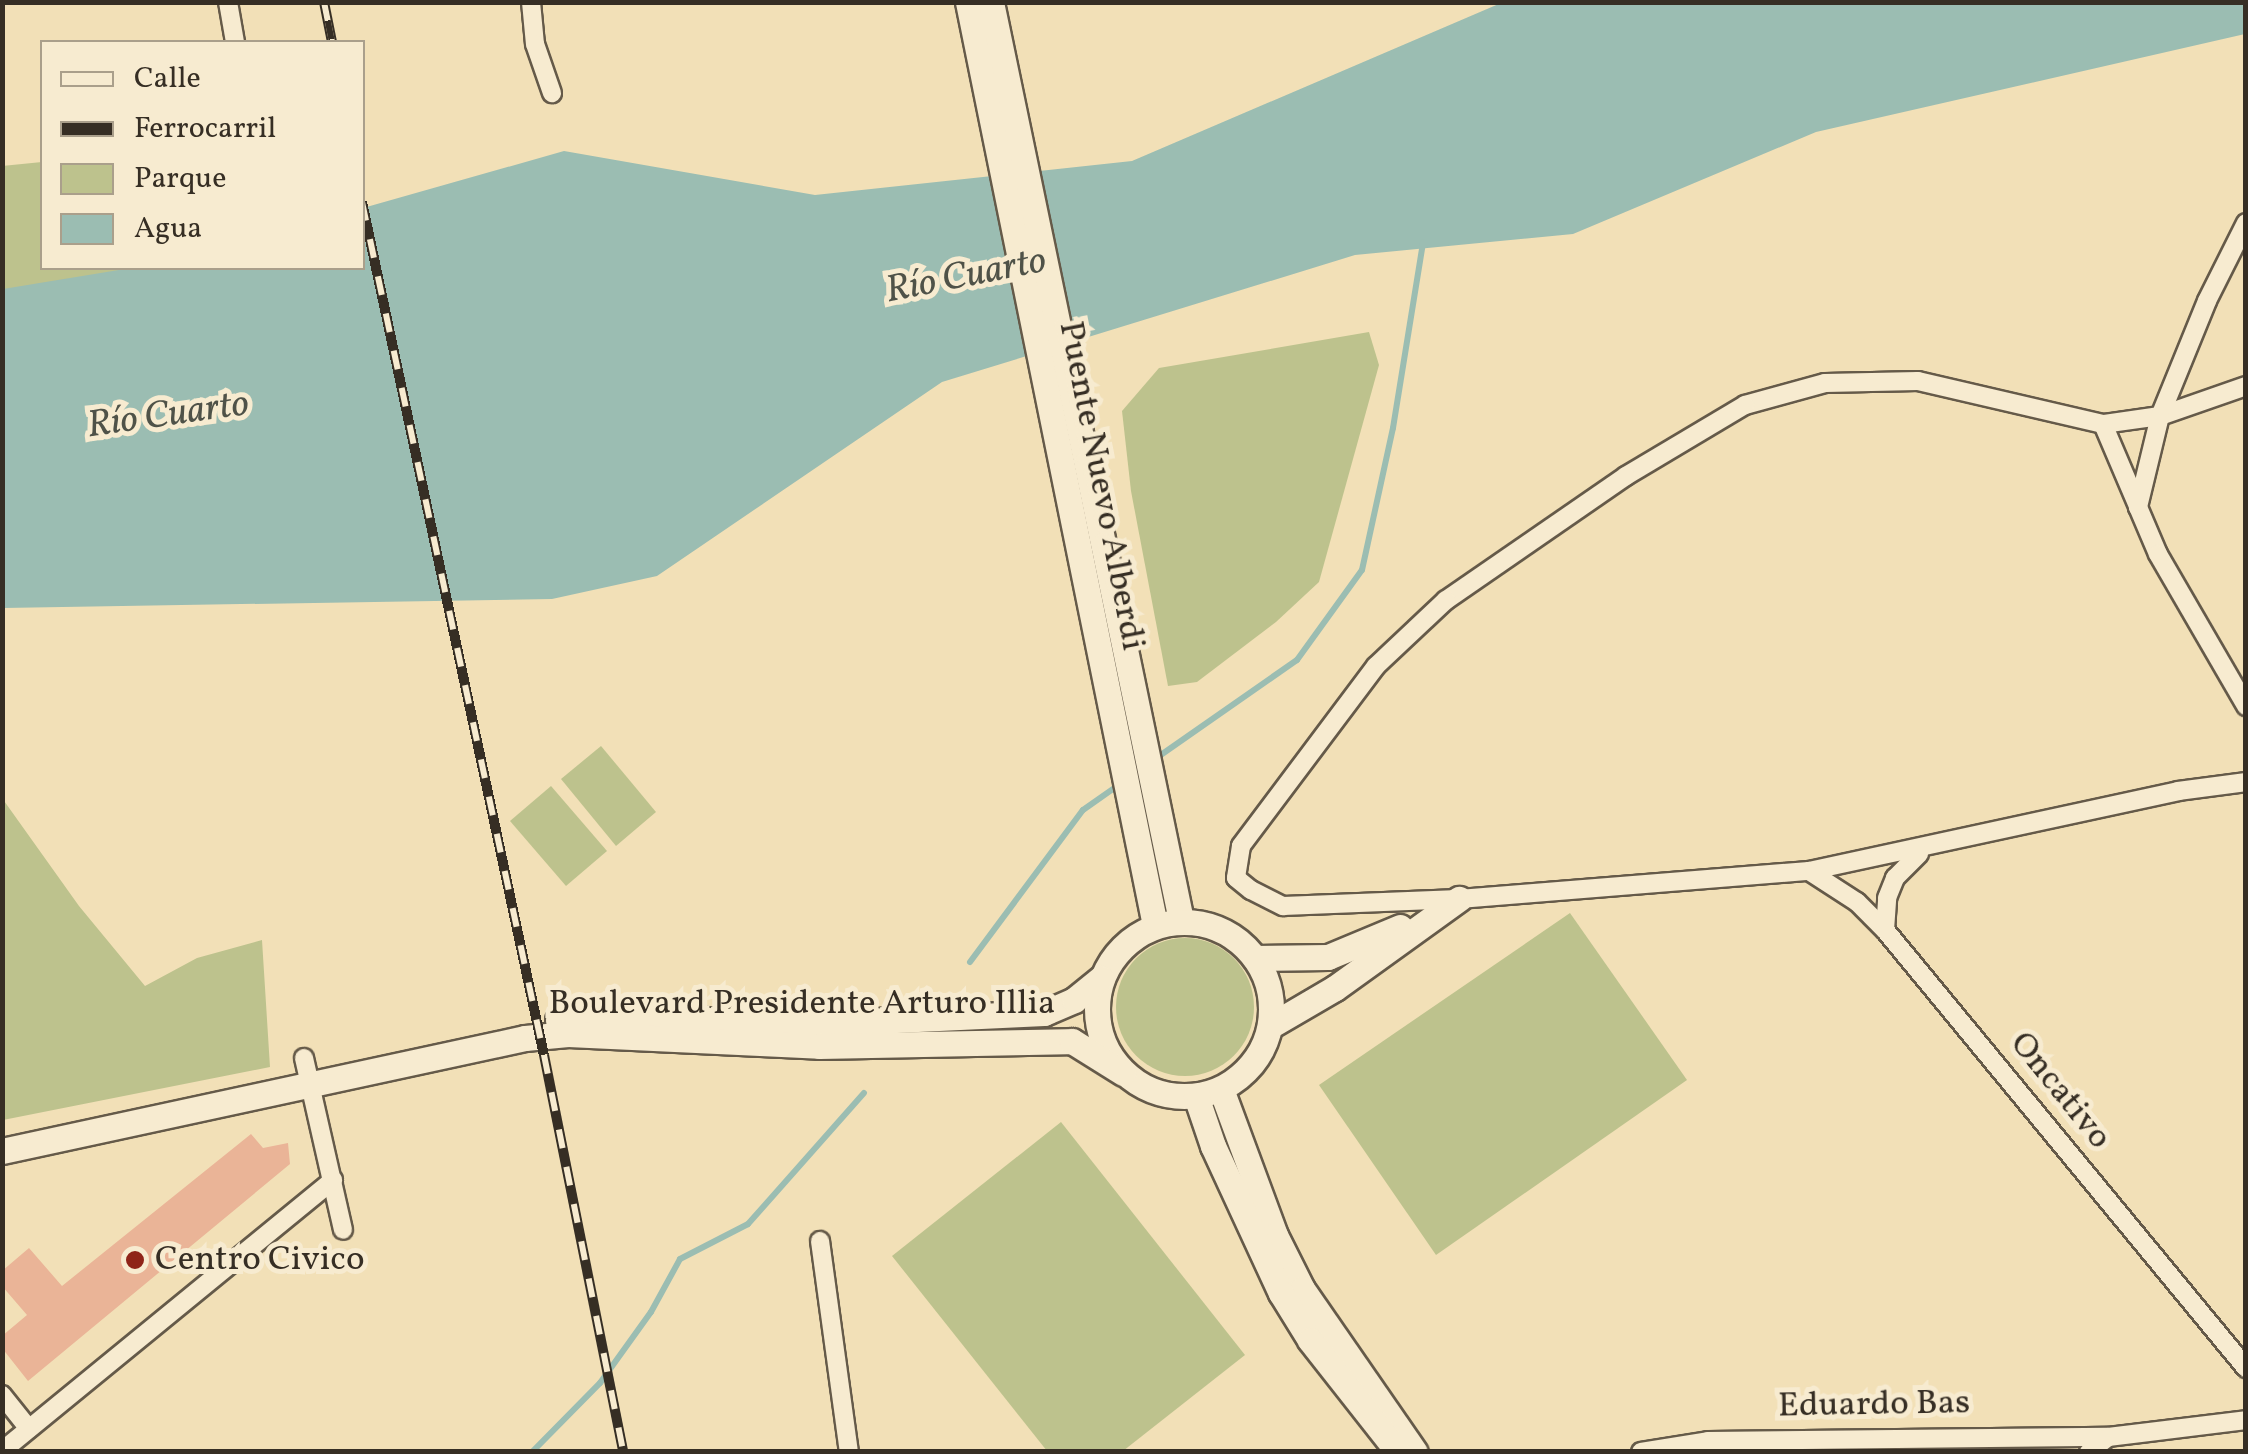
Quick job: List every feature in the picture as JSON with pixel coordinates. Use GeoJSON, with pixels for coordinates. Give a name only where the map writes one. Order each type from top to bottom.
{"type":"FeatureCollection","features":[{"type":"Feature","properties":{"kind":"main road","name":"Puente Nuevo Alberdi"},"geometry":{"type":"LineString","coordinates":[[968,2],[1155,925]]}},
{"type":"Feature","properties":{"kind":"main road","name":"Puente Nuevo Alberdi"},"geometry":{"type":"LineString","coordinates":[[991,2],[1181,920]]}},
{"type":"Feature","properties":{"kind":"main road"},"geometry":{"type":"LineString","coordinates":[[1255,958],[1328,957],[1459,899]]}},
{"type":"Feature","properties":{"kind":"main road"},"geometry":{"type":"LineString","coordinates":[[1270,1026],[1336,988],[1459,899]]}},
{"type":"Feature","properties":{"kind":"main road"},"geometry":{"type":"LineString","coordinates":[[1181,920],[1208,924],[1234,937],[1255,958],[1266,979],[1270,1026],[1251,1064],[1208,1092],[1171,1096],[1145,1088],[1123,1073],[1103,1045],[1096,1012],[1102,978],[1115,954],[1155,925],[1181,920]]}},
{"type":"Feature","properties":{"kind":"main road","name":"Boulevard Presidente Arturo Illia"},"geometry":{"type":"LineString","coordinates":[[2,1135],[522,1024],[598,1016],[812,1024],[1044,1013],[1074,1000],[1102,978]]}},
{"type":"Feature","properties":{"kind":"main road","name":"Boulevard Presidente Arturo Illia"},"geometry":{"type":"LineString","coordinates":[[2,1151],[309,1072],[568,1034],[818,1046],[1072,1041],[1123,1073]]}},
{"type":"Feature","properties":{"kind":"main road"},"geometry":{"type":"LineString","coordinates":[[1208,1092],[1213,1146],[1281,1293],[1310,1340],[1398,1452]]}},
{"type":"Feature","properties":{"kind":"main road"},"geometry":{"type":"LineString","coordinates":[[1208,1092],[1302,1289],[1416,1452]]}},
{"type":"Feature","properties":{"kind":"street"},"geometry":{"type":"LineString","coordinates":[[228,2],[235,40]]}},
{"type":"Feature","properties":{"kind":"street"},"geometry":{"type":"LineString","coordinates":[[531,2],[534,44],[552,93]]}},
{"type":"Feature","properties":{"kind":"street"},"geometry":{"type":"LineString","coordinates":[[2138,507],[2160,416],[2207,301],[2246,224]]}},
{"type":"Feature","properties":{"kind":"street"},"geometry":{"type":"LineString","coordinates":[[2246,386],[2160,416],[2103,424],[1918,380],[1873,378],[1786,391],[1746,406],[1626,476],[1446,600],[1376,666],[1241,846],[1236,878],[1250,890],[1283,906],[1459,899],[1809,871],[2178,791],[2246,782]]}},
{"type":"Feature","properties":{"kind":"street"},"geometry":{"type":"LineString","coordinates":[[2103,424],[2158,554],[2246,706]]}},
{"type":"Feature","properties":{"kind":"street"},"geometry":{"type":"LineString","coordinates":[[1885,930],[1887,898],[1895,878],[1919,854]]}},
{"type":"Feature","properties":{"kind":"street","name":"Oncativo"},"geometry":{"type":"LineString","coordinates":[[1809,871],[1857,902],[1885,930],[2246,1368]]}},
{"type":"Feature","properties":{"kind":"street"},"geometry":{"type":"LineString","coordinates":[[309,1072],[343,1230]]}},
{"type":"Feature","properties":{"kind":"street"},"geometry":{"type":"LineString","coordinates":[[2,1451],[333,1180]]}},
{"type":"Feature","properties":{"kind":"street"},"geometry":{"type":"LineString","coordinates":[[820,1242],[849,1452]]}},
{"type":"Feature","properties":{"kind":"street"},"geometry":{"type":"LineString","coordinates":[[2,1395],[29,1429]]}},
{"type":"Feature","properties":{"kind":"street","name":"Eduardo Bas"},"geometry":{"type":"LineString","coordinates":[[1641,1452],[1708,1440],[1844,1444],[2108,1437],[2246,1420]]}},
{"type":"Feature","properties":{"kind":"street"},"geometry":{"type":"LineString","coordinates":[[2090,1452],[2108,1437]]}},
{"type":"Feature","properties":{"kind":"green space"},"geometry":{"type":"Polygon","coordinates":[[[40,162],[40,270],[128,270],[3,290],[2,166],[40,162]]]}},
{"type":"Feature","properties":{"kind":"green space"},"geometry":{"type":"Polygon","coordinates":[[[1369,332],[1379,365],[1319,582],[1276,622],[1197,682],[1168,686],[1131,491],[1122,411],[1159,368],[1369,332]]]}},
{"type":"Feature","properties":{"kind":"green space"},"geometry":{"type":"Polygon","coordinates":[[[601,746],[656,812],[616,846],[561,779],[601,746]]]}},
{"type":"Feature","properties":{"kind":"green space"},"geometry":{"type":"Polygon","coordinates":[[[551,786],[607,851],[566,886],[510,821],[551,786]]]}},
{"type":"Feature","properties":{"kind":"green space"},"geometry":{"type":"Polygon","coordinates":[[[2,798],[79,906],[145,986],[197,958],[262,940],[270,1067],[3,1120],[2,798]]]}},
{"type":"Feature","properties":{"kind":"green space"},"geometry":{"type":"Polygon","coordinates":[[[1570,913],[1687,1080],[1436,1255],[1319,1085],[1570,913]]]}},
{"type":"Feature","properties":{"kind":"green space"},"geometry":{"type":"Polygon","coordinates":[[[1185,938],[1211,943],[1234,958],[1249,981],[1254,1007],[1249,1033],[1234,1056],[1211,1071],[1185,1076],[1159,1071],[1136,1056],[1121,1033],[1116,1007],[1121,981],[1136,958],[1159,943],[1185,938]]]}},
{"type":"Feature","properties":{"kind":"green space"},"geometry":{"type":"Polygon","coordinates":[[[1061,1122],[1245,1355],[1123,1451],[1047,1451],[892,1256],[1061,1122]]]}},
{"type":"Feature","properties":{"kind":"water","name":"Río Cuarto"},"geometry":{"type":"Polygon","coordinates":[[[1501,3],[2245,3],[2245,34],[1816,132],[1573,234],[1355,255],[942,382],[657,576],[552,599],[3,608],[3,289],[119,270],[365,270],[365,207],[564,151],[815,195],[1132,161],[1501,3]]]}},
{"type":"Feature","properties":{"kind":"building","name":"Centro Civico"},"geometry":{"type":"Polygon","coordinates":[[[251,1134],[263,1148],[288,1143],[290,1164],[28,1381],[2,1348],[2,1336],[27,1315],[2,1286],[2,1271],[29,1248],[62,1286],[251,1134]]]}},
{"type":"Feature","properties":{"kind":"waterway"},"geometry":{"type":"LineString","coordinates":[[1155,759],[1297,660],[1362,570],[1393,428],[1423,242]]}},
{"type":"Feature","properties":{"kind":"waterway"},"geometry":{"type":"LineString","coordinates":[[970,962],[1083,810],[1120,784]]}},
{"type":"Feature","properties":{"kind":"waterway"},"geometry":{"type":"LineString","coordinates":[[532,1452],[600,1383],[651,1312],[680,1259],[748,1224],[864,1093]]}},
{"type":"Feature","properties":{"kind":"railway"},"geometry":{"type":"LineString","coordinates":[[324,2],[332,40]]}},
{"type":"Feature","properties":{"kind":"railway"},"geometry":{"type":"LineString","coordinates":[[365,216],[544,1055],[623,1452]]}},
{"type":"Feature","properties":{"kind":"place","name":"Centro Civico"},"geometry":{"type":"Point","coordinates":[135,1260]}}]}
